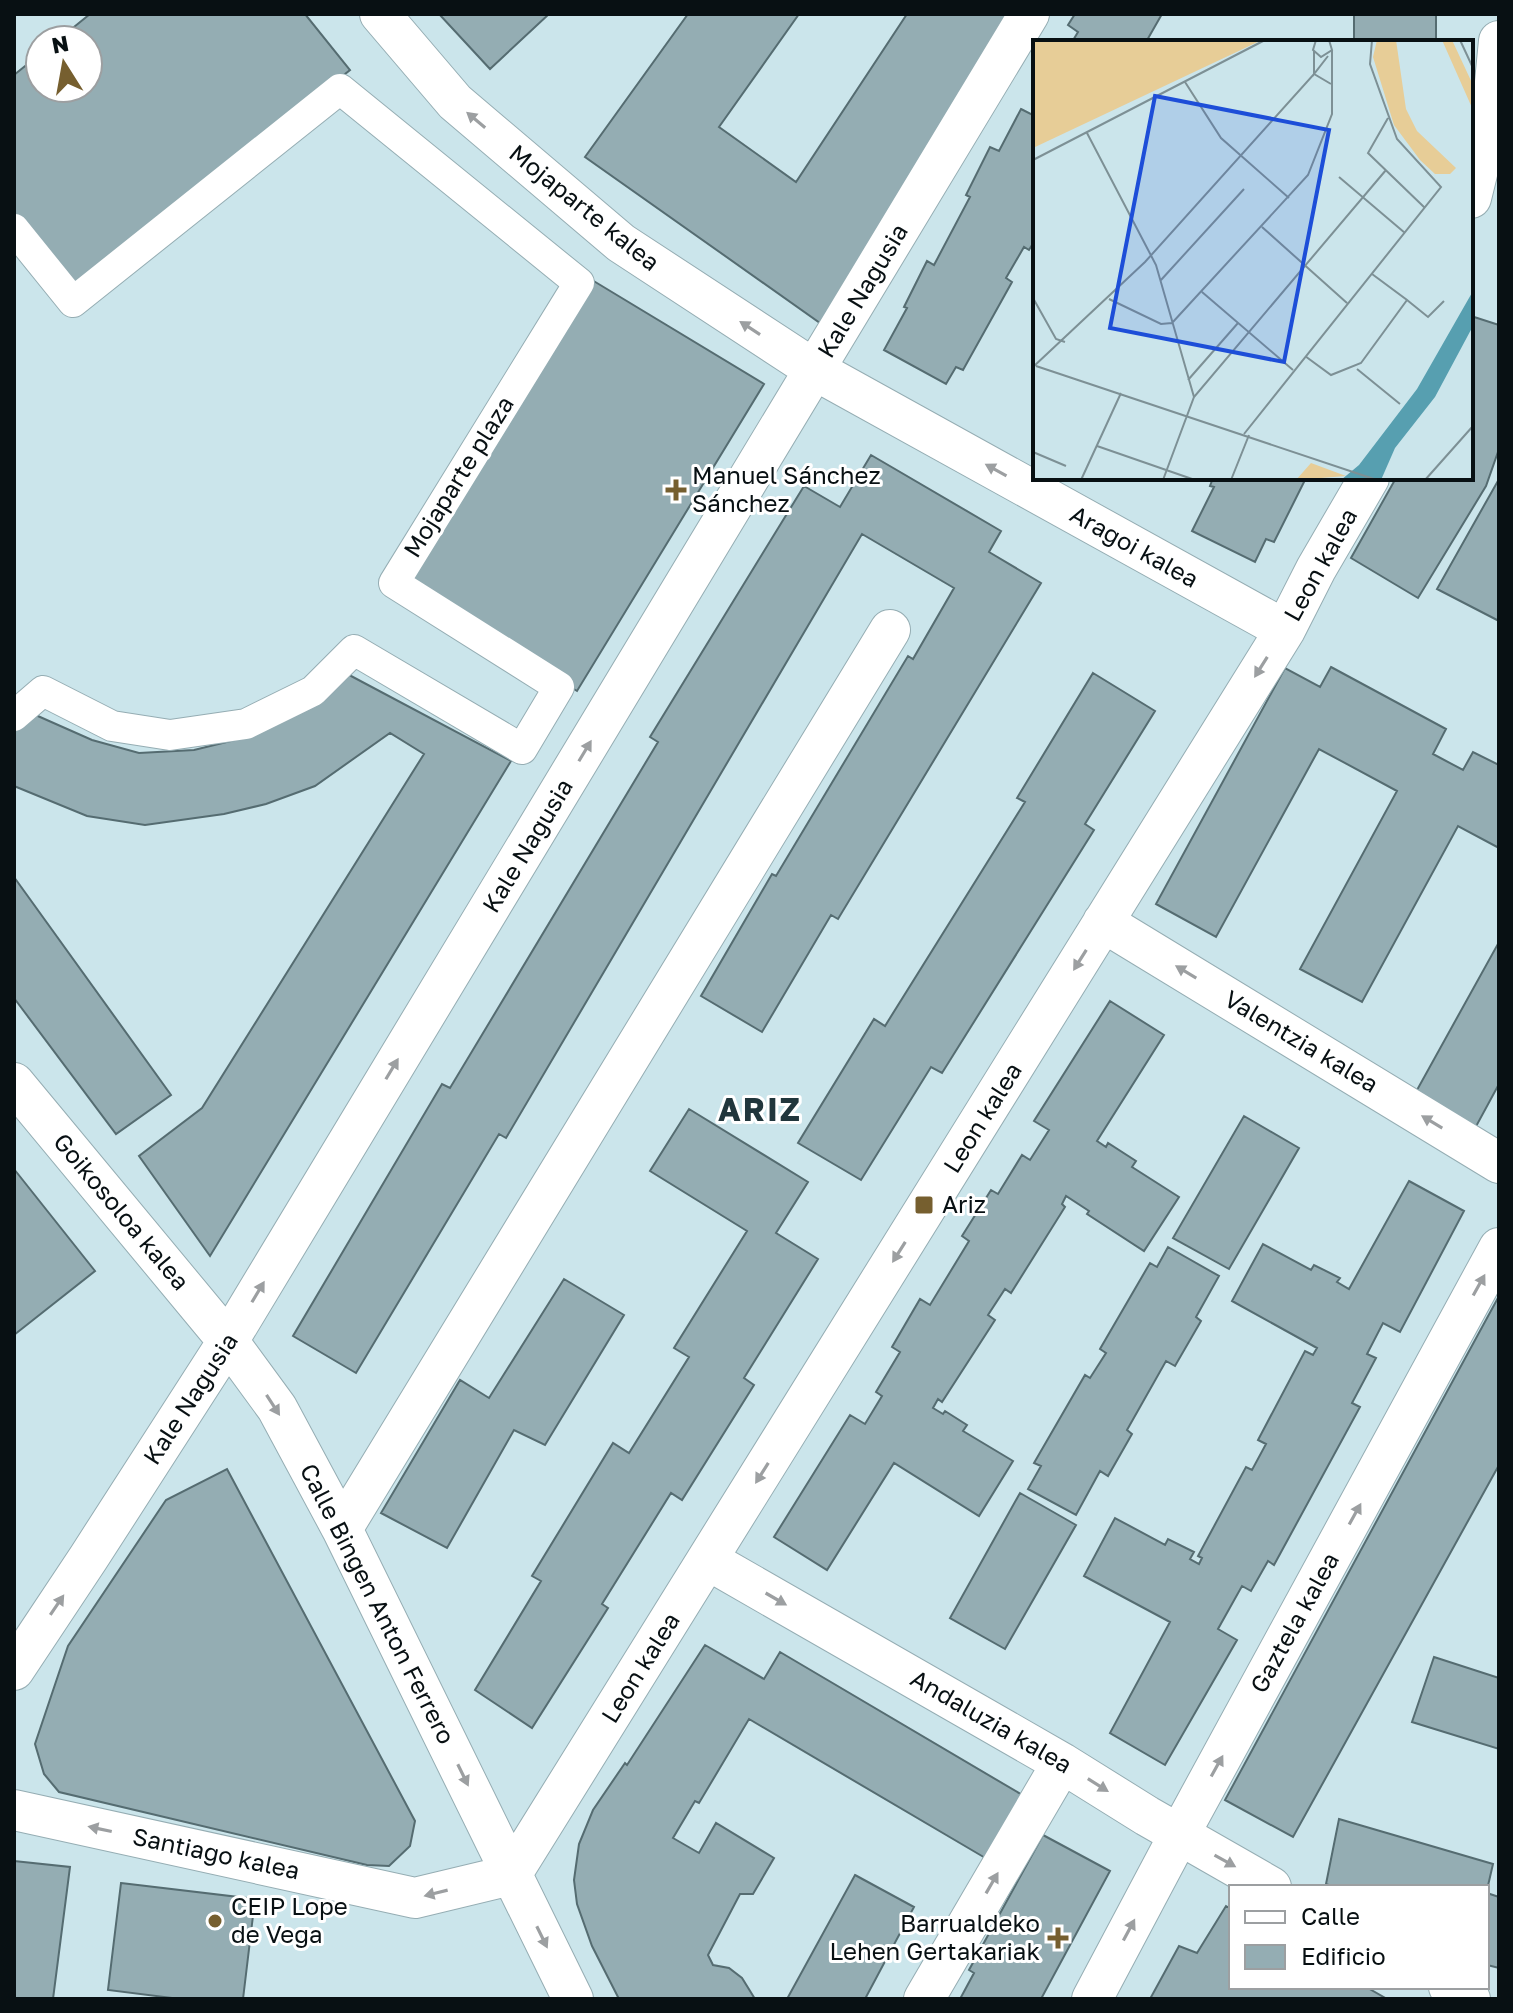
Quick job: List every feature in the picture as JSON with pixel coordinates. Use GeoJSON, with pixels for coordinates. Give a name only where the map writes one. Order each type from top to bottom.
{"type":"FeatureCollection","features":[{"type":"Feature","properties":{"kind":"street","name":"Mojaparte kalea"},"geometry":{"type":"LineString","coordinates":[[380,14],[455,102],[621,243],[815,370]]}},
{"type":"Feature","properties":{"kind":"street","name":"Kale Nagusia"},"geometry":{"type":"LineString","coordinates":[[14,1670],[228,1341],[1029,14]]}},
{"type":"Feature","properties":{"kind":"street"},"geometry":{"type":"LineString","coordinates":[[1473,190],[1492,113],[1499,41]]}},
{"type":"Feature","properties":{"kind":"street","name":"Mojaparte plaza"},"geometry":{"type":"LineString","coordinates":[[14,229],[73,302],[340,89],[579,283],[394,583],[559,687],[522,749],[354,650],[313,691],[246,724],[170,735],[112,726],[43,691],[14,716]]}},
{"type":"Feature","properties":{"kind":"street","name":"Aragoi kalea"},"geometry":{"type":"LineString","coordinates":[[815,370],[1285,630]]}},
{"type":"Feature","properties":{"kind":"street","name":"Leon kalea"},"geometry":{"type":"LineString","coordinates":[[511,1875],[1285,630],[1368,480]]}},
{"type":"Feature","properties":{"kind":"street"},"geometry":{"type":"LineString","coordinates":[[342,1529],[890,630]]}},
{"type":"Feature","properties":{"kind":"street","name":"Valentzia kalea"},"geometry":{"type":"LineString","coordinates":[[1103,922],[1499,1163]]}},
{"type":"Feature","properties":{"kind":"street","name":"Goikosoloa kalea"},"geometry":{"type":"LineString","coordinates":[[14,1083],[228,1341]]}},
{"type":"Feature","properties":{"kind":"street","name":"Gaztela kalea"},"geometry":{"type":"LineString","coordinates":[[1092,1999],[1499,1248]]}},
{"type":"Feature","properties":{"kind":"street","name":"Calle Bingen Anton Ferrero"},"geometry":{"type":"LineString","coordinates":[[228,1341],[277,1408],[342,1529],[573,1999]]}},
{"type":"Feature","properties":{"kind":"street","name":"Andaluzia kalea"},"geometry":{"type":"LineString","coordinates":[[708,1560],[1267,1885]]}},
{"type":"Feature","properties":{"kind":"street"},"geometry":{"type":"LineString","coordinates":[[924,1999],[1062,1763]]}},
{"type":"Feature","properties":{"kind":"street","name":"Santiago kalea"},"geometry":{"type":"LineString","coordinates":[[14,1810],[415,1898],[511,1875]]}},
{"type":"Feature","properties":{"kind":"street"},"geometry":{"type":"LineString","coordinates":[[1452,1989],[1470,1999]]}},
{"type":"Feature","properties":{"kind":"building"},"geometry":{"type":"Polygon","coordinates":[[[90,14],[305,14],[350,70],[69,294],[14,226],[14,75],[24,67],[24,104],[104,104],[104,24],[78,24],[90,14]]]}},
{"type":"Feature","properties":{"kind":"building"},"geometry":{"type":"Polygon","coordinates":[[[439,14],[549,14],[490,69],[439,14]]]}},
{"type":"Feature","properties":{"kind":"building"},"geometry":{"type":"Polygon","coordinates":[[[688,14],[799,14],[719,127],[796,182],[907,14],[1011,14],[820,323],[585,157],[688,14]]]}},
{"type":"Feature","properties":{"kind":"building"},"geometry":{"type":"Polygon","coordinates":[[[1075,14],[1162,14],[1147,40],[1073,40],[1078,32],[1068,25],[1075,14]]]}},
{"type":"Feature","properties":{"kind":"building"},"geometry":{"type":"Polygon","coordinates":[[[1354,14],[1436,14],[1436,40],[1354,40],[1354,14]]]}},
{"type":"Feature","properties":{"kind":"building"},"geometry":{"type":"Polygon","coordinates":[[[1021,109],[1033,115],[1033,243],[1029,250],[1024,247],[1006,278],[1012,282],[963,370],[956,367],[946,384],[884,350],[907,308],[904,307],[927,261],[934,265],[970,197],[966,195],[990,147],[999,151],[1021,109]]]}},
{"type":"Feature","properties":{"kind":"building"},"geometry":{"type":"Polygon","coordinates":[[[592,280],[764,384],[577,691],[405,587],[592,280]]]}},
{"type":"Feature","properties":{"kind":"building"},"geometry":{"type":"Polygon","coordinates":[[[1473,317],[1499,325],[1499,449],[1486,486],[1418,598],[1351,558],[1395,480],[1473,480],[1473,317]]]}},
{"type":"Feature","properties":{"kind":"building"},"geometry":{"type":"Polygon","coordinates":[[[871,455],[1001,531],[989,552],[1041,583],[838,919],[831,915],[762,1032],[701,996],[772,874],[776,876],[908,656],[913,659],[954,588],[862,534],[506,1138],[499,1134],[356,1373],[293,1336],[442,1084],[450,1088],[658,742],[650,737],[804,486],[840,507],[871,455]]]}},
{"type":"Feature","properties":{"kind":"building"},"geometry":{"type":"Polygon","coordinates":[[[1499,479],[1499,621],[1437,589],[1499,479]]]}},
{"type":"Feature","properties":{"kind":"building"},"geometry":{"type":"Polygon","coordinates":[[[1212,480],[1305,480],[1274,542],[1266,539],[1255,562],[1192,531],[1214,487],[1210,486],[1212,480]]]}},
{"type":"Feature","properties":{"kind":"building"},"geometry":{"type":"Polygon","coordinates":[[[1331,667],[1446,729],[1433,754],[1463,770],[1473,752],[1499,765],[1499,848],[1458,826],[1362,1002],[1300,969],[1397,791],[1319,749],[1216,937],[1156,904],[1285,668],[1320,687],[1331,667]]]}},
{"type":"Feature","properties":{"kind":"building"},"geometry":{"type":"Polygon","coordinates":[[[336,668],[511,761],[210,1256],[139,1156],[202,1108],[424,754],[390,733],[315,786],[266,804],[224,814],[145,825],[87,816],[14,786],[14,716],[22,709],[92,740],[139,753],[194,750],[247,737],[336,668]]]}},
{"type":"Feature","properties":{"kind":"building"},"geometry":{"type":"Polygon","coordinates":[[[1093,673],[1155,711],[1085,824],[1094,830],[942,1073],[931,1067],[861,1180],[798,1143],[874,1019],[885,1026],[1025,802],[1017,798],[1093,673]]]}},
{"type":"Feature","properties":{"kind":"building"},"geometry":{"type":"Polygon","coordinates":[[[14,877],[171,1095],[116,1134],[14,998],[14,877]]]}},
{"type":"Feature","properties":{"kind":"building"},"geometry":{"type":"Polygon","coordinates":[[[1499,942],[1499,1084],[1473,1132],[1412,1099],[1499,942]]]}},
{"type":"Feature","properties":{"kind":"building"},"geometry":{"type":"Polygon","coordinates":[[[1110,1001],[1164,1035],[1097,1141],[1106,1147],[1108,1143],[1136,1161],[1132,1167],[1179,1197],[1144,1251],[1087,1214],[1089,1211],[1066,1196],[1062,1204],[1065,1207],[1011,1293],[1005,1289],[988,1315],[995,1320],[942,1402],[938,1399],[933,1408],[943,1414],[945,1411],[967,1425],[963,1431],[1013,1461],[979,1516],[894,1463],[827,1570],[774,1537],[850,1415],[865,1424],[882,1396],[876,1392],[900,1352],[892,1347],[920,1299],[930,1305],[969,1241],[962,1236],[991,1190],[998,1194],[1022,1155],[1030,1160],[1049,1130],[1034,1121],[1110,1001]]]}},
{"type":"Feature","properties":{"kind":"building"},"geometry":{"type":"Polygon","coordinates":[[[689,1109],[808,1182],[776,1233],[818,1259],[744,1378],[754,1385],[682,1500],[671,1493],[602,1604],[608,1608],[532,1728],[475,1690],[541,1581],[532,1576],[613,1443],[629,1453],[689,1357],[674,1348],[747,1231],[650,1171],[689,1109]]]}},
{"type":"Feature","properties":{"kind":"building"},"geometry":{"type":"Polygon","coordinates":[[[1244,1116],[1299,1148],[1229,1269],[1173,1238],[1244,1116]]]}},
{"type":"Feature","properties":{"kind":"building"},"geometry":{"type":"Polygon","coordinates":[[[14,1169],[95,1271],[14,1335],[14,1169]]]}},
{"type":"Feature","properties":{"kind":"building"},"geometry":{"type":"Polygon","coordinates":[[[1409,1181],[1464,1211],[1400,1332],[1383,1323],[1367,1354],[1376,1358],[1352,1403],[1360,1407],[1274,1565],[1268,1561],[1251,1591],[1242,1586],[1218,1629],[1237,1640],[1165,1765],[1110,1733],[1170,1622],[1084,1576],[1115,1518],[1165,1545],[1168,1539],[1194,1552],[1190,1559],[1199,1564],[1202,1558],[1198,1556],[1246,1467],[1252,1470],[1266,1444],[1258,1440],[1305,1351],[1313,1355],[1317,1348],[1232,1301],[1263,1244],[1311,1270],[1314,1265],[1340,1278],[1337,1282],[1349,1289],[1409,1181]]]}},
{"type":"Feature","properties":{"kind":"building"},"geometry":{"type":"Polygon","coordinates":[[[1168,1247],[1219,1276],[1196,1317],[1201,1321],[1175,1366],[1166,1361],[1127,1430],[1132,1434],[1108,1476],[1100,1471],[1076,1515],[1028,1489],[1041,1466],[1034,1463],[1085,1375],[1090,1378],[1106,1353],[1100,1349],[1150,1263],[1157,1267],[1168,1247]]]}},
{"type":"Feature","properties":{"kind":"building"},"geometry":{"type":"Polygon","coordinates":[[[564,1279],[624,1315],[545,1445],[514,1430],[447,1548],[381,1513],[460,1380],[489,1398],[564,1279]]]}},
{"type":"Feature","properties":{"kind":"building"},"geometry":{"type":"Polygon","coordinates":[[[1499,1296],[1499,1465],[1293,1837],[1225,1800],[1499,1296]]]}},
{"type":"Feature","properties":{"kind":"building"},"geometry":{"type":"Polygon","coordinates":[[[227,1469],[415,1821],[410,1846],[389,1866],[367,1865],[59,1792],[44,1774],[35,1744],[68,1646],[166,1500],[227,1469]]]}},
{"type":"Feature","properties":{"kind":"building"},"geometry":{"type":"Polygon","coordinates":[[[1020,1493],[1076,1525],[1005,1649],[950,1618],[1020,1493]]]}},
{"type":"Feature","properties":{"kind":"building"},"geometry":{"type":"Polygon","coordinates":[[[705,1645],[764,1679],[780,1652],[1024,1796],[987,1859],[749,1719],[699,1803],[695,1801],[673,1838],[699,1853],[716,1823],[774,1858],[753,1894],[740,1894],[708,1955],[713,1965],[729,1968],[742,1978],[755,1999],[619,1999],[592,1946],[577,1904],[574,1880],[579,1844],[593,1810],[625,1763],[627,1765],[705,1645]]]}},
{"type":"Feature","properties":{"kind":"building"},"geometry":{"type":"Polygon","coordinates":[[[1434,1657],[1499,1678],[1499,1749],[1412,1722],[1434,1657]]]}},
{"type":"Feature","properties":{"kind":"building"},"geometry":{"type":"Polygon","coordinates":[[[1339,1819],[1493,1864],[1488,1885],[1326,1884],[1339,1819]]]}},
{"type":"Feature","properties":{"kind":"building"},"geometry":{"type":"Polygon","coordinates":[[[1043,1835],[1110,1871],[1041,1999],[960,1999],[974,1973],[969,1970],[1043,1835]]]}},
{"type":"Feature","properties":{"kind":"building"},"geometry":{"type":"Polygon","coordinates":[[[14,1861],[70,1867],[53,1999],[14,1999],[14,1861]]]}},
{"type":"Feature","properties":{"kind":"building"},"geometry":{"type":"Polygon","coordinates":[[[855,1875],[914,1907],[865,1999],[787,1999],[855,1875]]]}},
{"type":"Feature","properties":{"kind":"building"},"geometry":{"type":"Polygon","coordinates":[[[121,1883],[255,1899],[243,1999],[180,1999],[108,1990],[121,1883]]]}},
{"type":"Feature","properties":{"kind":"building"},"geometry":{"type":"Polygon","coordinates":[[[1489,1894],[1499,1897],[1499,1968],[1489,1966],[1489,1894]]]}},
{"type":"Feature","properties":{"kind":"building"},"geometry":{"type":"Polygon","coordinates":[[[1226,1906],[1229,1908],[1229,1989],[1370,1989],[1387,1999],[1150,1999],[1179,1946],[1197,1953],[1226,1906]]]}},
{"type":"Feature","properties":{"kind":"place","name":"Manuel Sánchez Sánchez"},"geometry":{"type":"Point","coordinates":[676,490]}},
{"type":"Feature","properties":{"kind":"place","name":"Ariz"},"geometry":{"type":"Point","coordinates":[924,1205]}},
{"type":"Feature","properties":{"kind":"place","name":"CEIP Lope de Vega"},"geometry":{"type":"Point","coordinates":[215,1921]}},
{"type":"Feature","properties":{"kind":"place","name":"Barrualdeko Lehen Gertakariak"},"geometry":{"type":"Point","coordinates":[1058,1938]}},
{"type":"Feature","properties":{"kind":"district","name":"ARIZ"},"geometry":{"type":"Point","coordinates":[760,1110]}}]}
